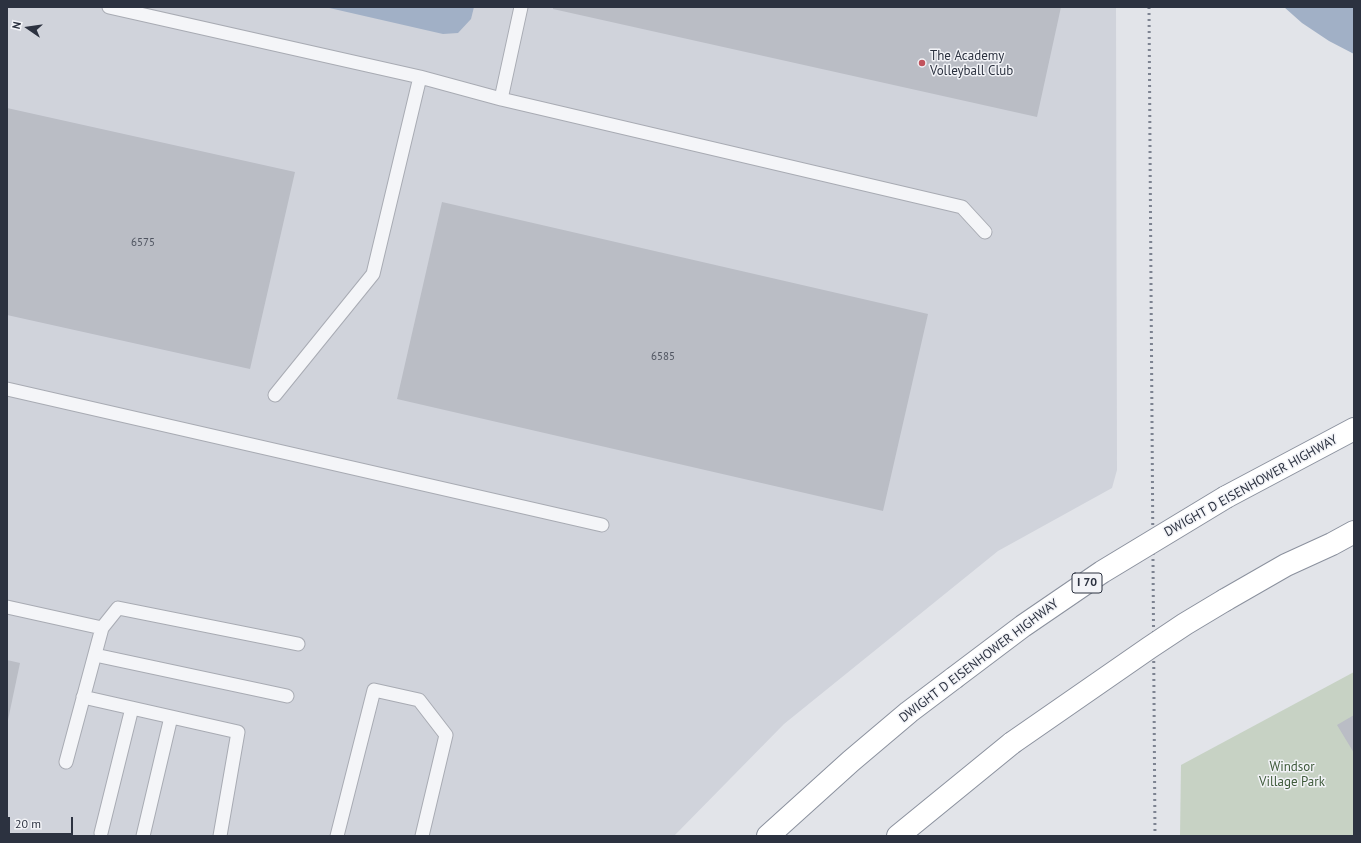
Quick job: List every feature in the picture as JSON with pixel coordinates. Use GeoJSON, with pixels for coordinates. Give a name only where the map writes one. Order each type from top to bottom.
{"type":"FeatureCollection","features":[{"type":"Feature","properties":{"kind":"highway","name":"DWIGHT D EISENHOWER HIGHWAY"},"geometry":{"type":"LineString","coordinates":[[768,836],[851,761],[909,712],[1023,626],[1102,572],[1226,497],[1354,428]]}},
{"type":"Feature","properties":{"kind":"highway"},"geometry":{"type":"LineString","coordinates":[[1332,544],[1354,532]]}},
{"type":"Feature","properties":{"kind":"highway"},"geometry":{"type":"LineString","coordinates":[[898,836],[1012,743],[1142,652],[1185,624],[1286,565],[1354,535]]}},
{"type":"Feature","properties":{"kind":"lane"},"geometry":{"type":"LineString","coordinates":[[109,7],[420,77],[501,99],[962,206],[985,232]]}},
{"type":"Feature","properties":{"kind":"lane"},"geometry":{"type":"LineString","coordinates":[[501,99],[521,7]]}},
{"type":"Feature","properties":{"kind":"lane"},"geometry":{"type":"LineString","coordinates":[[275,395],[373,274],[420,77]]}},
{"type":"Feature","properties":{"kind":"lane"},"geometry":{"type":"LineString","coordinates":[[7,389],[602,525]]}},
{"type":"Feature","properties":{"kind":"lane"},"geometry":{"type":"LineString","coordinates":[[7,607],[102,628]]}},
{"type":"Feature","properties":{"kind":"lane"},"geometry":{"type":"LineString","coordinates":[[66,762],[102,628],[118,608],[298,644]]}},
{"type":"Feature","properties":{"kind":"lane"},"geometry":{"type":"LineString","coordinates":[[94,655],[287,696]]}},
{"type":"Feature","properties":{"kind":"lane"},"geometry":{"type":"LineString","coordinates":[[337,836],[374,690],[419,700],[446,735],[422,836]]}},
{"type":"Feature","properties":{"kind":"lane"},"geometry":{"type":"LineString","coordinates":[[84,697],[238,732],[220,836]]}},
{"type":"Feature","properties":{"kind":"lane"},"geometry":{"type":"LineString","coordinates":[[101,833],[132,708]]}},
{"type":"Feature","properties":{"kind":"lane"},"geometry":{"type":"LineString","coordinates":[[143,836],[172,717]]}},
{"type":"Feature","properties":{"kind":"shaded area"},"geometry":{"type":"Polygon","coordinates":[[[7,7],[1116,7],[1117,470],[1112,488],[998,551],[784,724],[674,836],[7,836],[7,7]]]}},
{"type":"Feature","properties":{"kind":"green space","name":"Windsor Village Park"},"geometry":{"type":"Polygon","coordinates":[[[1354,672],[1354,836],[1180,836],[1181,765],[1354,672]]]}},
{"type":"Feature","properties":{"kind":"water"},"geometry":{"type":"Polygon","coordinates":[[[325,7],[474,7],[471,19],[458,33],[443,34],[325,7]]]}},
{"type":"Feature","properties":{"kind":"water"},"geometry":{"type":"Polygon","coordinates":[[[1284,7],[1354,7],[1354,54],[1329,41],[1302,23],[1284,7]]]}},
{"type":"Feature","properties":{"kind":"building","name":"The Academy Volleyball Club"},"geometry":{"type":"Polygon","coordinates":[[[553,7],[1061,7],[1037,117],[553,9],[553,7]]]}},
{"type":"Feature","properties":{"kind":"building"},"geometry":{"type":"Polygon","coordinates":[[[7,108],[295,172],[250,369],[7,315],[7,108]]]}},
{"type":"Feature","properties":{"kind":"building"},"geometry":{"type":"Polygon","coordinates":[[[442,202],[928,314],[883,511],[397,399],[442,202]]]}},
{"type":"Feature","properties":{"kind":"building"},"geometry":{"type":"Polygon","coordinates":[[[7,660],[20,663],[8,720],[7,720],[7,660]]]}},
{"type":"Feature","properties":{"kind":"building"},"geometry":{"type":"Polygon","coordinates":[[[1354,715],[1354,753],[1337,725],[1354,715]]]}},
{"type":"Feature","properties":{"kind":"railway"},"geometry":{"type":"LineString","coordinates":[[1149,7],[1155,836]]}},
{"type":"Feature","properties":{"kind":"place","name":"The Academy Volleyball Club"},"geometry":{"type":"Point","coordinates":[922,63]}}]}
